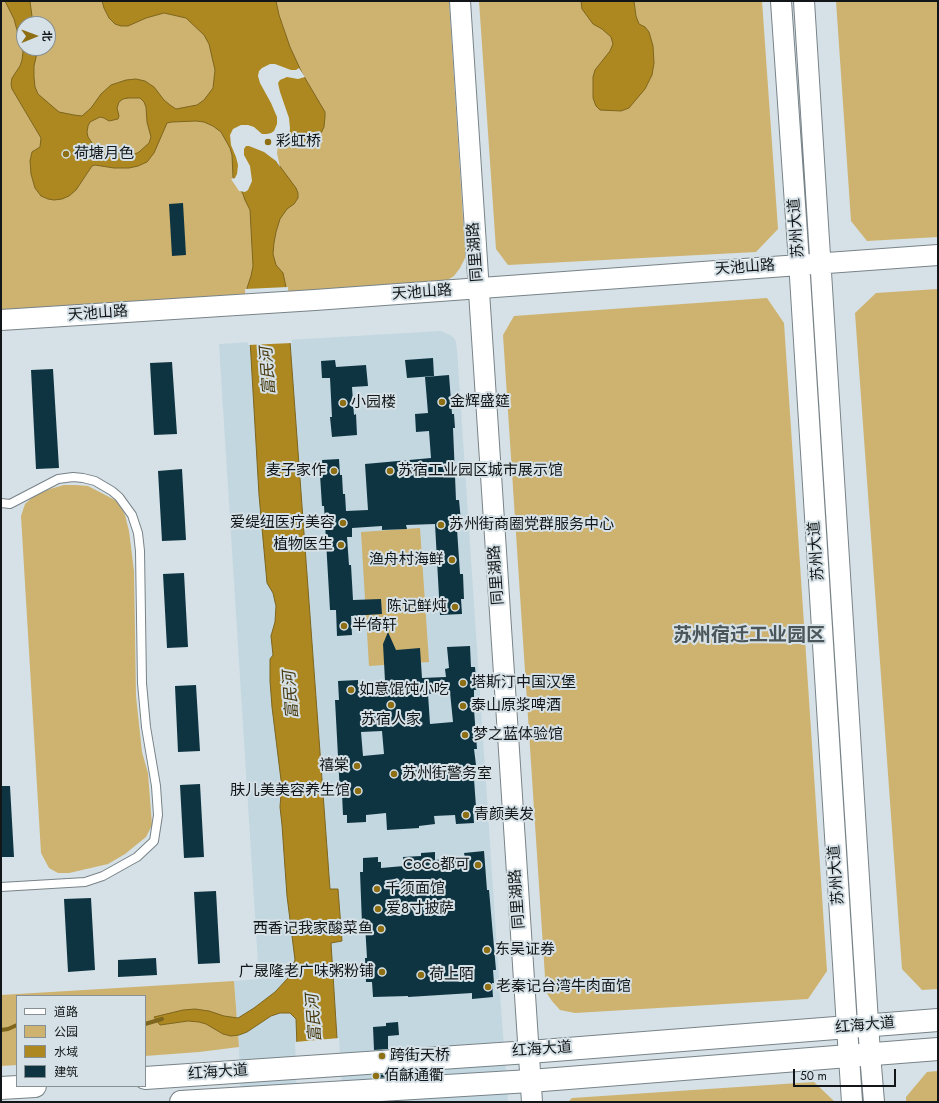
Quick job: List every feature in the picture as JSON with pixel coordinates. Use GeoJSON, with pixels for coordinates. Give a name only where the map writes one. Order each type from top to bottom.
{"type":"FeatureCollection","features":[{"type":"Feature","properties":{"kind":"main road","name":"红海大道"},"geometry":{"type":"LineString","coordinates":[[146,1078],[529,1052],[938,1020]]}},
{"type":"Feature","properties":{"kind":"main road","name":"红海大道"},"geometry":{"type":"LineString","coordinates":[[181,1102],[354,1092],[531,1091],[848,1056],[938,1049]]}},
{"type":"Feature","properties":{"kind":"main road"},"geometry":{"type":"LineString","coordinates":[[1,1088],[18,1087]]}},
{"type":"Feature","properties":{"kind":"street","name":"同里湖路"},"geometry":{"type":"LineString","coordinates":[[460,1],[531,1091]]}},
{"type":"Feature","properties":{"kind":"street","name":"苏州大道"},"geometry":{"type":"LineString","coordinates":[[781,1],[800,271],[852,1102]]}},
{"type":"Feature","properties":{"kind":"street","name":"苏州大道"},"geometry":{"type":"LineString","coordinates":[[804,1],[874,1102]]}},
{"type":"Feature","properties":{"kind":"street","name":"天池山路"},"geometry":{"type":"LineString","coordinates":[[1,332],[213,312],[800,271],[938,255]]}},
{"type":"Feature","properties":{"kind":"street","name":"天池山路"},"geometry":{"type":"LineString","coordinates":[[822,269],[938,267]]}},
{"type":"Feature","properties":{"kind":"street","name":"天池山路"},"geometry":{"type":"LineString","coordinates":[[1,320],[213,312]]}},
{"type":"Feature","properties":{"kind":"lane"},"geometry":{"type":"LineString","coordinates":[[1,503],[10,504],[58,480],[73,477],[95,481],[119,497],[132,515],[138,533],[140,551],[142,683],[146,727],[156,786],[158,815],[154,841],[137,857],[103,876],[85,882],[1,887]]}},
{"type":"Feature","properties":{"kind":"shaded area"},"geometry":{"type":"Polygon","coordinates":[[[441,331],[454,338],[457,350],[508,1102],[241,1102],[234,981],[259,979],[219,344],[441,331]]]}},
{"type":"Feature","properties":{"kind":"green space"},"geometry":{"type":"Polygon","coordinates":[[[1,1],[449,1],[465,258],[454,276],[446,281],[1,311],[1,1]]]}},
{"type":"Feature","properties":{"kind":"green space"},"geometry":{"type":"Polygon","coordinates":[[[479,1],[762,1],[778,229],[756,252],[508,265],[496,249],[479,1]]]}},
{"type":"Feature","properties":{"kind":"green space"},"geometry":{"type":"Polygon","coordinates":[[[836,1],[938,1],[938,237],[867,241],[851,221],[836,1]]]}},
{"type":"Feature","properties":{"kind":"green space"},"geometry":{"type":"Polygon","coordinates":[[[938,289],[938,989],[922,990],[902,969],[855,313],[876,293],[938,289]]]}},
{"type":"Feature","properties":{"kind":"green space"},"geometry":{"type":"Polygon","coordinates":[[[767,298],[784,323],[827,971],[808,999],[575,1013],[560,1010],[546,992],[503,335],[514,316],[767,298]]]}},
{"type":"Feature","properties":{"kind":"green space"},"geometry":{"type":"Polygon","coordinates":[[[64,485],[88,486],[115,500],[125,515],[129,531],[134,571],[136,696],[142,752],[148,773],[152,825],[146,837],[125,854],[108,864],[69,873],[58,873],[49,868],[41,853],[21,516],[25,504],[34,496],[64,485]]]}},
{"type":"Feature","properties":{"kind":"green space"},"geometry":{"type":"Polygon","coordinates":[[[420,528],[429,662],[369,666],[361,532],[420,528]]]}},
{"type":"Feature","properties":{"kind":"green space"},"geometry":{"type":"Polygon","coordinates":[[[234,981],[239,1047],[146,1056],[146,995],[16,995],[16,1065],[1,1066],[1,995],[234,981]]]}},
{"type":"Feature","properties":{"kind":"green space"},"geometry":{"type":"Polygon","coordinates":[[[938,1071],[938,1102],[906,1102],[906,1097],[927,1072],[938,1071]]]}},
{"type":"Feature","properties":{"kind":"green space"},"geometry":{"type":"Polygon","coordinates":[[[814,1082],[835,1102],[568,1102],[572,1098],[814,1082]]]}},
{"type":"Feature","properties":{"kind":"water"},"geometry":{"type":"Polygon","coordinates":[[[5,1],[30,1],[32,16],[16,16],[16,26],[5,1]]]}},
{"type":"Feature","properties":{"kind":"water","name":"富民河"},"geometry":{"type":"Polygon","coordinates":[[[102,1],[276,1],[279,15],[290,47],[302,73],[325,112],[324,127],[320,135],[315,139],[308,142],[290,140],[281,141],[276,145],[276,161],[296,188],[298,198],[280,219],[276,232],[273,254],[276,265],[283,273],[286,287],[330,889],[338,889],[342,941],[331,943],[341,1102],[299,1102],[296,1019],[290,1013],[280,1013],[271,1016],[247,1032],[231,1036],[223,1034],[206,1024],[199,1022],[188,1021],[160,1025],[154,1017],[183,1010],[195,1009],[238,1018],[275,992],[288,978],[295,960],[287,896],[280,807],[281,780],[270,681],[270,659],[273,655],[271,636],[275,622],[276,606],[273,593],[267,583],[259,495],[247,288],[253,266],[250,210],[243,194],[234,180],[232,155],[230,148],[221,132],[204,122],[196,121],[167,123],[154,153],[147,162],[129,168],[114,168],[95,165],[92,166],[76,190],[69,196],[54,200],[41,196],[35,188],[31,174],[30,161],[32,152],[40,147],[41,138],[12,89],[11,84],[12,78],[22,60],[22,56],[36,56],[34,66],[35,87],[38,94],[59,112],[82,116],[111,85],[126,80],[136,79],[145,81],[154,87],[164,100],[176,109],[197,105],[204,100],[213,88],[215,70],[209,44],[204,35],[186,18],[164,13],[146,18],[128,26],[115,24],[109,18],[102,1]],[[140,98],[123,99],[119,102],[117,108],[119,116],[118,119],[109,121],[100,117],[90,122],[87,132],[88,137],[94,146],[104,146],[113,151],[124,154],[133,155],[139,152],[149,143],[151,137],[144,102],[140,98]]]}},
{"type":"Feature","properties":{"kind":"water"},"geometry":{"type":"Polygon","coordinates":[[[581,1],[634,1],[636,16],[639,24],[645,27],[649,32],[653,46],[654,63],[652,75],[645,89],[629,108],[621,111],[600,110],[596,106],[593,98],[593,77],[595,70],[610,51],[613,44],[611,37],[602,29],[593,24],[582,9],[581,1]]]}},
{"type":"Feature","properties":{"kind":"pier"},"geometry":{"type":"Polygon","coordinates":[[[270,64],[275,64],[291,70],[296,70],[299,68],[305,77],[298,79],[287,77],[280,80],[278,83],[289,118],[290,128],[289,142],[282,143],[278,146],[277,153],[280,167],[276,161],[264,152],[246,146],[244,149],[244,155],[250,166],[252,181],[248,190],[245,192],[239,191],[231,179],[235,178],[237,174],[238,165],[231,145],[230,135],[233,129],[241,125],[254,127],[262,134],[271,133],[274,131],[277,124],[277,117],[258,76],[259,71],[262,68],[270,64]]]}},
{"type":"Feature","properties":{"kind":"pier"},"geometry":{"type":"Polygon","coordinates":[[[288,287],[292,343],[248,345],[245,289],[288,287]]]}},
{"type":"Feature","properties":{"kind":"pier"},"geometry":{"type":"Polygon","coordinates":[[[339,1038],[343,1102],[297,1102],[295,1042],[339,1038]]]}},
{"type":"Feature","properties":{"kind":"building"},"geometry":{"type":"Polygon","coordinates":[[[183,203],[186,255],[172,256],[169,204],[183,203]]]}},
{"type":"Feature","properties":{"kind":"building"},"geometry":{"type":"Polygon","coordinates":[[[433,358],[434,376],[407,378],[405,360],[433,358]]]}},
{"type":"Feature","properties":{"kind":"building"},"geometry":{"type":"Polygon","coordinates":[[[335,360],[336,367],[366,365],[368,386],[352,387],[357,435],[332,437],[330,417],[332,417],[330,378],[322,378],[321,361],[335,360]]]}},
{"type":"Feature","properties":{"kind":"building"},"geometry":{"type":"Polygon","coordinates":[[[172,362],[177,434],[154,435],[150,363],[172,362]]]}},
{"type":"Feature","properties":{"kind":"building"},"geometry":{"type":"Polygon","coordinates":[[[53,369],[59,468],[36,469],[31,370],[53,369]]]}},
{"type":"Feature","properties":{"kind":"building"},"geometry":{"type":"Polygon","coordinates":[[[449,375],[452,414],[454,414],[455,428],[453,428],[456,500],[459,500],[461,521],[458,522],[457,529],[460,574],[463,574],[464,599],[461,599],[462,614],[440,615],[435,524],[406,525],[407,529],[382,530],[382,526],[352,528],[352,537],[347,537],[349,565],[351,565],[353,600],[381,599],[382,614],[351,616],[352,635],[337,636],[336,610],[330,610],[324,506],[322,506],[320,475],[323,475],[322,460],[339,459],[343,494],[345,494],[346,511],[368,510],[365,464],[431,458],[429,431],[416,432],[415,414],[428,413],[425,377],[449,375]]]}},
{"type":"Feature","properties":{"kind":"building"},"geometry":{"type":"Polygon","coordinates":[[[182,469],[186,540],[162,541],[158,471],[182,469]]]}},
{"type":"Feature","properties":{"kind":"building"},"geometry":{"type":"Polygon","coordinates":[[[184,573],[188,647],[167,648],[163,574],[184,573]]]}},
{"type":"Feature","properties":{"kind":"building"},"geometry":{"type":"Polygon","coordinates":[[[388,632],[396,650],[420,648],[422,678],[446,677],[445,669],[449,668],[447,647],[470,646],[471,667],[475,667],[477,690],[474,690],[473,697],[477,749],[474,749],[476,765],[473,765],[476,807],[473,808],[474,823],[456,824],[455,815],[434,816],[435,824],[419,826],[419,828],[387,830],[386,813],[366,815],[366,822],[347,823],[347,815],[343,815],[342,794],[340,794],[335,700],[339,700],[338,681],[358,680],[358,683],[385,681],[383,644],[388,632]],[[450,692],[428,694],[430,724],[453,722],[450,692]],[[382,731],[361,732],[363,756],[384,754],[382,731]]]}},
{"type":"Feature","properties":{"kind":"building"},"geometry":{"type":"Polygon","coordinates":[[[196,685],[200,751],[178,752],[175,686],[196,685]]]}},
{"type":"Feature","properties":{"kind":"building"},"geometry":{"type":"Polygon","coordinates":[[[200,784],[204,857],[184,858],[180,785],[200,784]]]}},
{"type":"Feature","properties":{"kind":"building"},"geometry":{"type":"Polygon","coordinates":[[[1,786],[10,786],[14,857],[1,857],[1,786]]]}},
{"type":"Feature","properties":{"kind":"building"},"geometry":{"type":"Polygon","coordinates":[[[484,851],[496,970],[493,970],[493,997],[472,999],[472,993],[408,997],[373,997],[372,982],[366,982],[365,958],[367,958],[365,924],[362,924],[360,872],[363,872],[363,858],[378,857],[378,862],[381,862],[381,868],[404,866],[403,857],[421,856],[421,853],[435,852],[435,860],[465,858],[464,853],[484,851]]]}},
{"type":"Feature","properties":{"kind":"building"},"geometry":{"type":"Polygon","coordinates":[[[216,891],[220,963],[198,964],[194,892],[216,891]]]}},
{"type":"Feature","properties":{"kind":"building"},"geometry":{"type":"Polygon","coordinates":[[[91,898],[95,970],[68,972],[64,899],[91,898]]]}},
{"type":"Feature","properties":{"kind":"building"},"geometry":{"type":"Polygon","coordinates":[[[156,958],[157,975],[118,977],[118,960],[156,958]]]}},
{"type":"Feature","properties":{"kind":"building"},"geometry":{"type":"Polygon","coordinates":[[[398,1022],[399,1035],[388,1036],[388,1049],[374,1050],[373,1027],[386,1026],[386,1023],[398,1022]]]}},
{"type":"Feature","properties":{"kind":"building"},"geometry":{"type":"Polygon","coordinates":[[[390,1074],[390,1077],[376,1078],[376,1075],[390,1074]]]}},
{"type":"Feature","properties":{"kind":"waterway"},"geometry":{"type":"LineString","coordinates":[[146,1024],[162,1019]]}},
{"type":"Feature","properties":{"kind":"waterway"},"geometry":{"type":"LineString","coordinates":[[1,1030],[16,1025]]}},
{"type":"Feature","properties":{"kind":"place","name":"彩虹桥"},"geometry":{"type":"Point","coordinates":[268,142]}},
{"type":"Feature","properties":{"kind":"place","name":"荷塘月色"},"geometry":{"type":"Point","coordinates":[66,154]}},
{"type":"Feature","properties":{"kind":"place","name":"金辉盛筵"},"geometry":{"type":"Point","coordinates":[442,402]}},
{"type":"Feature","properties":{"kind":"place","name":"小园楼"},"geometry":{"type":"Point","coordinates":[343,403]}},
{"type":"Feature","properties":{"kind":"place","name":"麦子家作"},"geometry":{"type":"Point","coordinates":[334,471]}},
{"type":"Feature","properties":{"kind":"place","name":"苏宿工业园区城市展示馆"},"geometry":{"type":"Point","coordinates":[390,471]}},
{"type":"Feature","properties":{"kind":"place","name":"爱缇纽医疗美容"},"geometry":{"type":"Point","coordinates":[343,523]}},
{"type":"Feature","properties":{"kind":"place","name":"苏州街商圈党群服务中心"},"geometry":{"type":"Point","coordinates":[441,525]}},
{"type":"Feature","properties":{"kind":"place","name":"植物医生"},"geometry":{"type":"Point","coordinates":[341,545]}},
{"type":"Feature","properties":{"kind":"place","name":"渔舟村海鲜"},"geometry":{"type":"Point","coordinates":[452,560]}},
{"type":"Feature","properties":{"kind":"place","name":"陈记鲜炖"},"geometry":{"type":"Point","coordinates":[455,607]}},
{"type":"Feature","properties":{"kind":"place","name":"半倚轩"},"geometry":{"type":"Point","coordinates":[344,626]}},
{"type":"Feature","properties":{"kind":"place","name":"塔斯汀中国汉堡"},"geometry":{"type":"Point","coordinates":[463,683]}},
{"type":"Feature","properties":{"kind":"place","name":"如意馄饨小吃"},"geometry":{"type":"Point","coordinates":[351,690]}},
{"type":"Feature","properties":{"kind":"place","name":"苏宿人家"},"geometry":{"type":"Point","coordinates":[391,705]}},
{"type":"Feature","properties":{"kind":"place","name":"泰山原浆啤酒"},"geometry":{"type":"Point","coordinates":[463,706]}},
{"type":"Feature","properties":{"kind":"place","name":"梦之蓝体验馆"},"geometry":{"type":"Point","coordinates":[465,735]}},
{"type":"Feature","properties":{"kind":"place","name":"禧棠"},"geometry":{"type":"Point","coordinates":[357,766]}},
{"type":"Feature","properties":{"kind":"place","name":"苏州街警务室"},"geometry":{"type":"Point","coordinates":[394,774]}},
{"type":"Feature","properties":{"kind":"place","name":"肤儿美美容养生馆"},"geometry":{"type":"Point","coordinates":[358,791]}},
{"type":"Feature","properties":{"kind":"place","name":"青颜美发"},"geometry":{"type":"Point","coordinates":[466,815]}},
{"type":"Feature","properties":{"kind":"place","name":"CoCo都可"},"geometry":{"type":"Point","coordinates":[478,865]}},
{"type":"Feature","properties":{"kind":"place","name":"千须面馆"},"geometry":{"type":"Point","coordinates":[377,889]}},
{"type":"Feature","properties":{"kind":"place","name":"爱8寸披萨"},"geometry":{"type":"Point","coordinates":[378,909]}},
{"type":"Feature","properties":{"kind":"place","name":"西香记我家酸菜鱼"},"geometry":{"type":"Point","coordinates":[381,929]}},
{"type":"Feature","properties":{"kind":"place","name":"东吴证券"},"geometry":{"type":"Point","coordinates":[487,950]}},
{"type":"Feature","properties":{"kind":"place","name":"广晟隆老广味粥粉铺"},"geometry":{"type":"Point","coordinates":[382,972]}},
{"type":"Feature","properties":{"kind":"place","name":"荷上陌"},"geometry":{"type":"Point","coordinates":[421,975]}},
{"type":"Feature","properties":{"kind":"place","name":"老秦记台湾牛肉面馆"},"geometry":{"type":"Point","coordinates":[488,987]}},
{"type":"Feature","properties":{"kind":"place","name":"跨街天桥"},"geometry":{"type":"Point","coordinates":[382,1056]}},
{"type":"Feature","properties":{"kind":"place","name":"佰龢通衢"},"geometry":{"type":"Point","coordinates":[376,1076]}},
{"type":"Feature","properties":{"kind":"district","name":"苏州宿迁工业园区"},"geometry":{"type":"Point","coordinates":[749,636]}}]}
